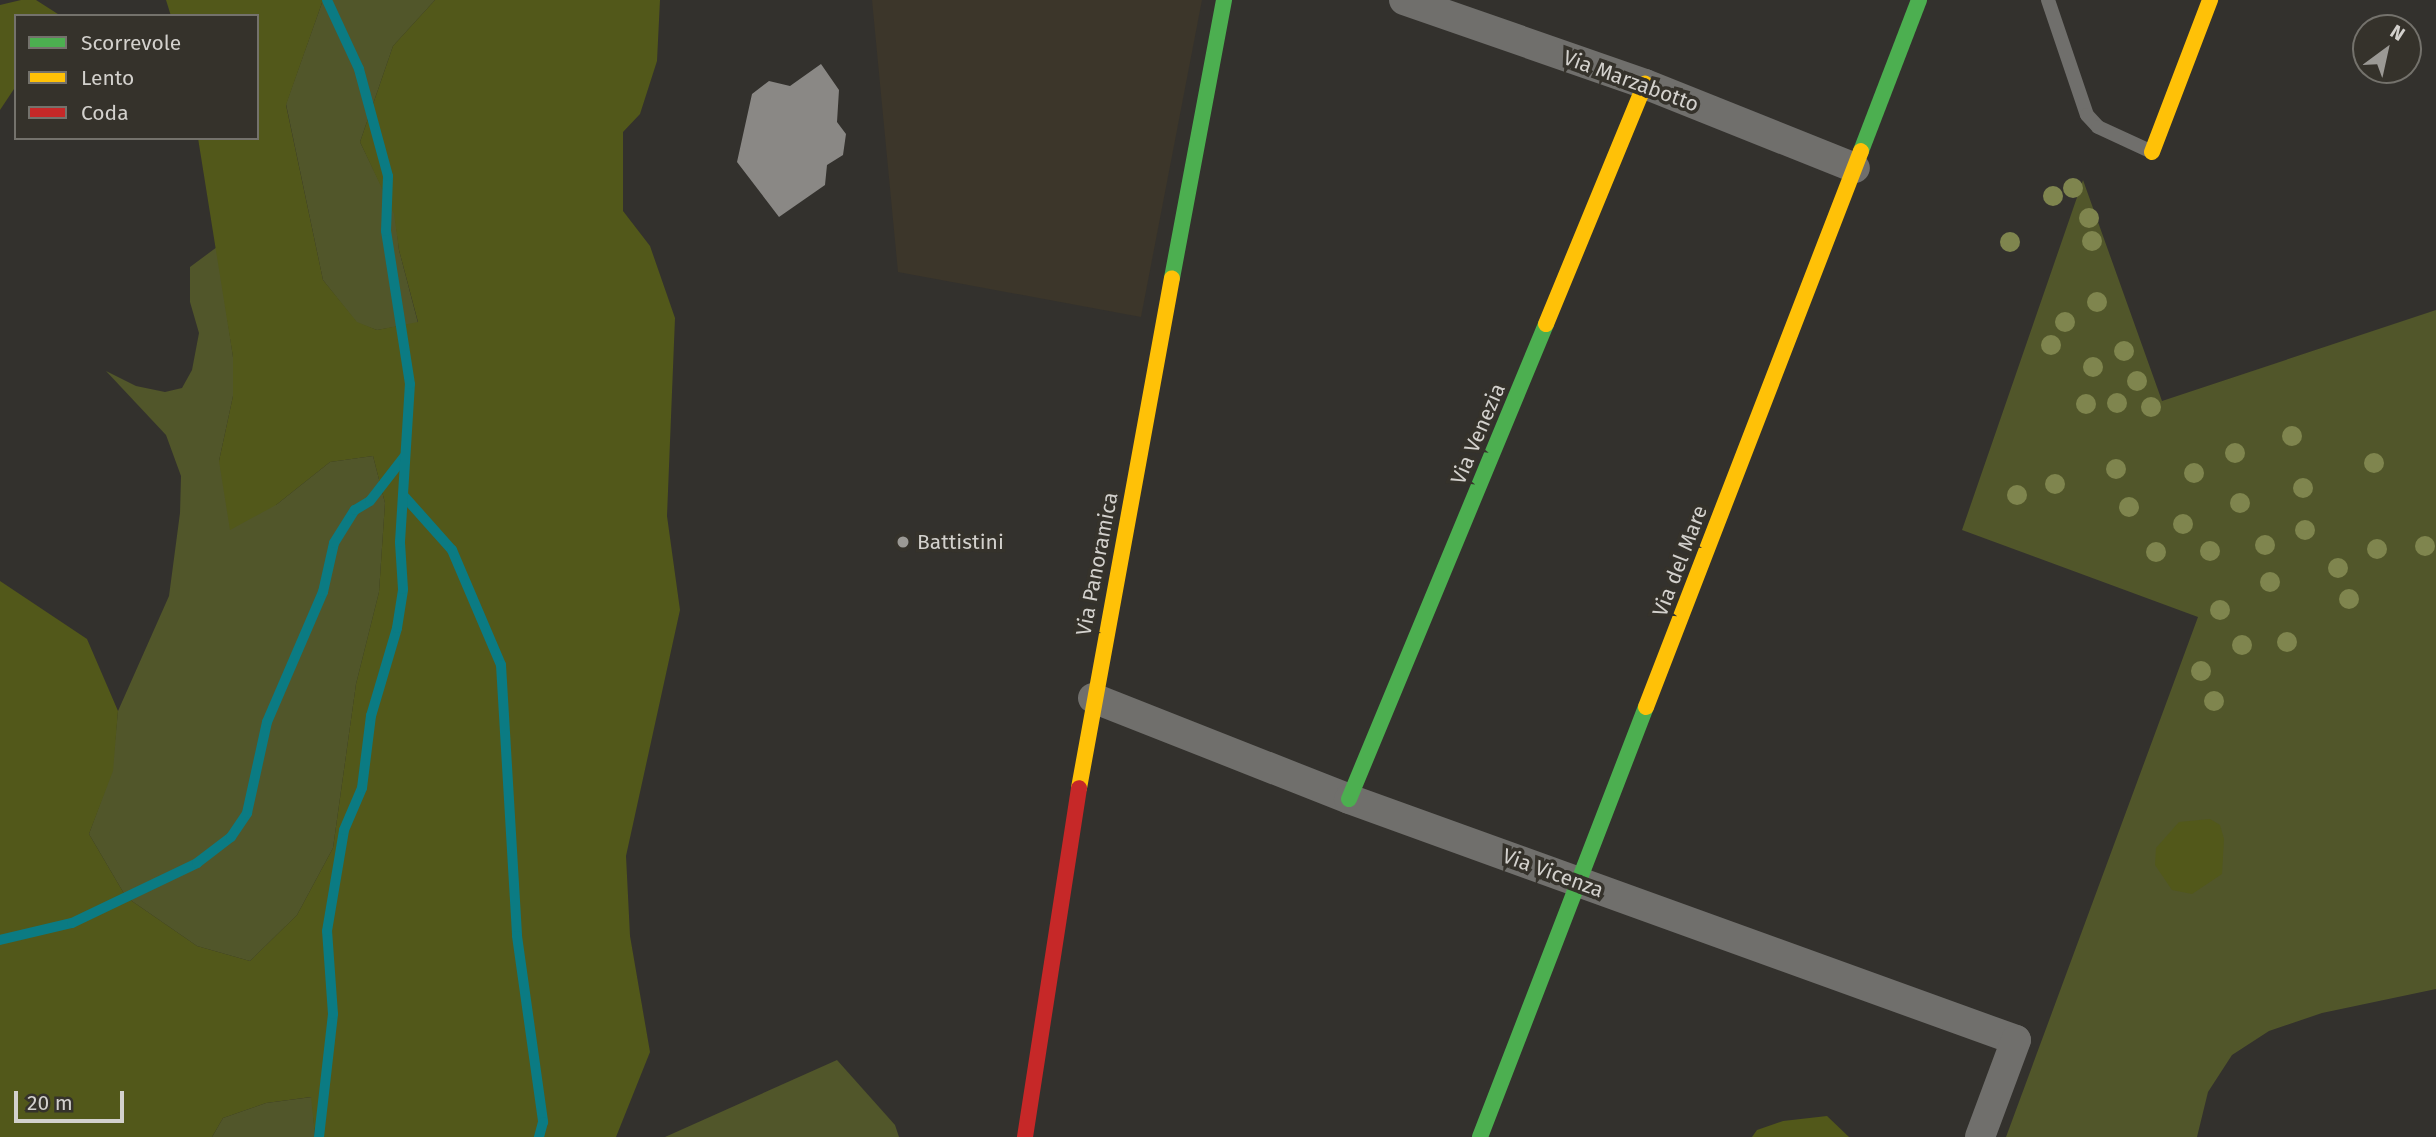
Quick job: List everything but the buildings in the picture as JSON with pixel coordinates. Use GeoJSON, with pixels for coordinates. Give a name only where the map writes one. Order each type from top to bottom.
{"type":"FeatureCollection","features":[{"type":"Feature","properties":{"kind":"street","name":"Via Panoramica"},"geometry":{"type":"LineString","coordinates":[[1026,1137],[1093,698],[1224,0]]}},
{"type":"Feature","properties":{"kind":"street","name":"Via Marzabotto"},"geometry":{"type":"LineString","coordinates":[[1404,0],[1645,84],[1855,168]]}},
{"type":"Feature","properties":{"kind":"street","name":"Via del Mare"},"geometry":{"type":"LineString","coordinates":[[1479,1137],[1919,0]]}},
{"type":"Feature","properties":{"kind":"street"},"geometry":{"type":"LineString","coordinates":[[2152,152],[2210,0]]}},
{"type":"Feature","properties":{"kind":"street","name":"Via Venezia"},"geometry":{"type":"LineString","coordinates":[[1349,799],[1645,84]]}},
{"type":"Feature","properties":{"kind":"street","name":"Via Vicenza"},"geometry":{"type":"LineString","coordinates":[[1093,698],[1349,799],[2016,1040],[1980,1137]]}},
{"type":"Feature","properties":{"kind":"lane"},"geometry":{"type":"LineString","coordinates":[[2048,0],[2087,115],[2098,127],[2152,152]]}},
{"type":"Feature","properties":{"kind":"shaded area"},"geometry":{"type":"Polygon","coordinates":[[[872,0],[1202,0],[1141,317],[898,272],[872,0]]]}},
{"type":"Feature","properties":{"kind":"green space"},"geometry":{"type":"Polygon","coordinates":[[[36,0],[58,14],[14,14],[14,89],[0,110],[0,5],[36,0]]]}},
{"type":"Feature","properties":{"kind":"green space"},"geometry":{"type":"Polygon","coordinates":[[[166,0],[323,0],[286,105],[323,280],[357,322],[377,330],[418,322],[399,250],[394,214],[360,142],[393,46],[435,0],[660,0],[657,61],[640,114],[623,132],[623,211],[650,246],[675,318],[667,516],[680,610],[626,856],[630,936],[650,1052],[616,1137],[315,1137],[311,1097],[266,1103],[223,1118],[212,1137],[0,1137],[0,581],[87,639],[118,711],[113,771],[89,834],[126,897],[197,946],[250,961],[297,915],[333,848],[356,684],[379,592],[385,503],[373,456],[330,462],[276,505],[230,530],[219,461],[233,396],[233,357],[198,140],[259,140],[259,14],[170,14],[166,0]]]}},
{"type":"Feature","properties":{"kind":"green space"},"geometry":{"type":"Polygon","coordinates":[[[323,0],[435,0],[393,46],[360,142],[395,214],[399,250],[418,323],[377,330],[357,323],[323,280],[286,104],[323,0]]]}},
{"type":"Feature","properties":{"kind":"green space"},"geometry":{"type":"Polygon","coordinates":[[[2083,180],[2162,401],[2436,310],[2436,989],[2322,1013],[2269,1031],[2232,1055],[2208,1092],[2197,1137],[2006,1137],[2198,617],[1962,530],[2083,180]]]}},
{"type":"Feature","properties":{"kind":"green space"},"geometry":{"type":"Polygon","coordinates":[[[217,247],[233,357],[233,396],[219,461],[276,505],[330,462],[373,456],[385,503],[379,592],[356,684],[333,848],[297,915],[250,961],[197,946],[126,897],[89,834],[112,771],[118,711],[169,596],[180,513],[181,476],[166,435],[106,371],[136,386],[165,392],[182,388],[192,370],[199,333],[190,302],[190,267],[217,247]]]}},
{"type":"Feature","properties":{"kind":"green space"},"geometry":{"type":"Polygon","coordinates":[[[2210,819],[2220,825],[2224,839],[2222,874],[2192,894],[2172,890],[2155,865],[2156,848],[2179,822],[2210,819]]]}},
{"type":"Feature","properties":{"kind":"green space"},"geometry":{"type":"Polygon","coordinates":[[[837,1060],[895,1125],[899,1137],[665,1137],[837,1060]]]}},
{"type":"Feature","properties":{"kind":"green space"},"geometry":{"type":"Polygon","coordinates":[[[312,1097],[315,1137],[212,1137],[223,1118],[266,1103],[312,1097]]]}},
{"type":"Feature","properties":{"kind":"green space"},"geometry":{"type":"Polygon","coordinates":[[[1827,1116],[1849,1137],[1752,1137],[1757,1130],[1783,1121],[1827,1116]]]}},
{"type":"Feature","properties":{"kind":"waterway"},"geometry":{"type":"LineString","coordinates":[[319,1137],[333,1014],[327,931],[344,830],[362,788],[371,716],[397,628],[403,589],[400,542],[410,384],[386,231],[388,176],[359,69],[327,0]]}},
{"type":"Feature","properties":{"kind":"waterway"},"geometry":{"type":"LineString","coordinates":[[0,940],[72,923],[197,863],[231,837],[247,813],[267,722],[323,592],[334,543],[355,510],[370,501],[404,457]]}},
{"type":"Feature","properties":{"kind":"waterway"},"geometry":{"type":"LineString","coordinates":[[403,495],[452,550],[501,665],[517,936],[543,1122],[539,1137]]}},
{"type":"Feature","properties":{"kind":"traffic: fast"},"geometry":{"type":"LineString","coordinates":[[1172,278],[1224,0]]}},
{"type":"Feature","properties":{"kind":"traffic: fast"},"geometry":{"type":"LineString","coordinates":[[1861,151],[1919,0]]}},
{"type":"Feature","properties":{"kind":"traffic: fast"},"geometry":{"type":"LineString","coordinates":[[1349,799],[1546,324]]}},
{"type":"Feature","properties":{"kind":"traffic: fast"},"geometry":{"type":"LineString","coordinates":[[1480,1137],[1646,707]]}},
{"type":"Feature","properties":{"kind":"traffic: slow"},"geometry":{"type":"LineString","coordinates":[[2152,152],[2210,0]]}},
{"type":"Feature","properties":{"kind":"traffic: slow"},"geometry":{"type":"LineString","coordinates":[[1546,324],[1645,84]]}},
{"type":"Feature","properties":{"kind":"traffic: slow"},"geometry":{"type":"LineString","coordinates":[[1646,707],[1861,151]]}},
{"type":"Feature","properties":{"kind":"traffic: slow"},"geometry":{"type":"LineString","coordinates":[[1079,788],[1172,278]]}},
{"type":"Feature","properties":{"kind":"traffic: jam"},"geometry":{"type":"LineString","coordinates":[[1025,1137],[1079,788]]}},
{"type":"Feature","properties":{"kind":"place","name":"Battistini"},"geometry":{"type":"Point","coordinates":[903,542]}}]}
